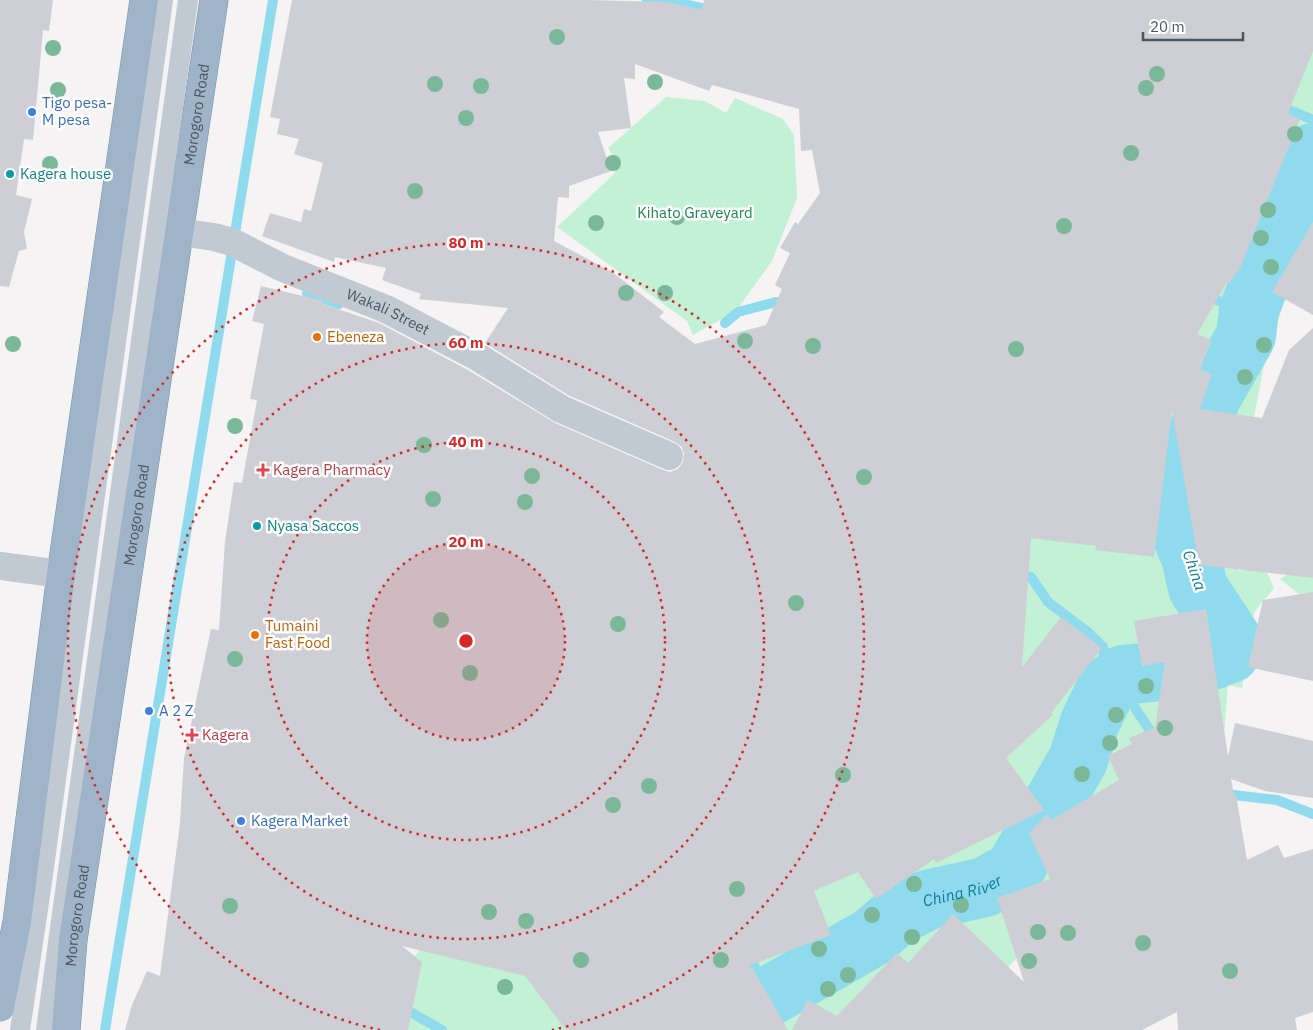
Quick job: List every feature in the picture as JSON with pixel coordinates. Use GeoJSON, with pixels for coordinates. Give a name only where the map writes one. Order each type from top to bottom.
{"type":"FeatureCollection","features":[{"type":"Feature","properties":{"kind":"highway"},"geometry":{"type":"LineString","coordinates":[[0,1007],[17,922],[61,574],[144,0]]}},
{"type":"Feature","properties":{"kind":"highway","name":"Morogoro Road"},"geometry":{"type":"LineString","coordinates":[[66,1030],[73,940],[214,0]]}},
{"type":"Feature","properties":{"kind":"street","name":"Wakali Street"},"geometry":{"type":"LineString","coordinates":[[178,232],[214,236],[232,242],[283,268],[386,310],[476,356],[561,409],[669,456]]}},
{"type":"Feature","properties":{"kind":"street"},"geometry":{"type":"LineString","coordinates":[[0,566],[61,574]]}},
{"type":"Feature","properties":{"kind":"lane"},"geometry":{"type":"LineString","coordinates":[[20,1030],[163,0]]}},
{"type":"Feature","properties":{"kind":"lane","name":"Morogoro Road"},"geometry":{"type":"LineString","coordinates":[[46,1030],[188,0]]}},
{"type":"Feature","properties":{"kind":"green space"},"geometry":{"type":"Polygon","coordinates":[[[1313,0],[1313,146],[1302,164],[1247,454],[1238,571],[1264,566],[1274,588],[1255,611],[1242,688],[1228,685],[1222,760],[1009,966],[977,1030],[357,1030],[489,861],[1313,0]]]}},
{"type":"Feature","properties":{"kind":"green space","name":"Kihato Graveyard"},"geometry":{"type":"Polygon","coordinates":[[[666,97],[705,101],[726,113],[735,98],[783,119],[794,135],[797,198],[772,261],[736,311],[693,335],[687,321],[557,227],[615,173],[615,159],[608,148],[666,97]]]}},
{"type":"Feature","properties":{"kind":"green space"},"geometry":{"type":"Polygon","coordinates":[[[1299,568],[1313,569],[1313,598],[1304,598],[1280,579],[1299,568]]]}},
{"type":"Feature","properties":{"kind":"building"},"geometry":{"type":"Polygon","coordinates":[[[0,0],[53,0],[49,31],[43,30],[33,140],[24,139],[16,195],[32,199],[24,232],[27,249],[19,251],[9,287],[0,286],[0,0]]]}},
{"type":"Feature","properties":{"kind":"building"},"geometry":{"type":"Polygon","coordinates":[[[292,0],[586,0],[666,2],[702,10],[704,0],[1313,0],[1313,51],[1288,113],[1300,119],[1238,273],[1236,272],[1230,284],[1227,282],[1197,334],[1212,340],[1200,369],[1212,374],[1200,409],[1262,418],[1289,350],[1313,328],[1313,578],[1199,565],[1172,410],[1154,557],[1095,550],[1096,546],[1031,538],[1022,667],[1061,617],[1102,648],[1051,713],[1053,715],[1006,758],[1044,810],[936,863],[934,859],[876,899],[858,872],[814,891],[831,935],[748,966],[753,969],[788,1030],[566,1030],[525,976],[402,946],[422,962],[408,1030],[125,1030],[132,1005],[147,971],[160,976],[180,823],[184,758],[211,629],[219,630],[225,541],[234,482],[242,483],[257,400],[250,399],[264,324],[252,321],[261,286],[324,301],[323,304],[379,323],[468,370],[555,423],[663,470],[670,472],[678,469],[683,462],[684,454],[682,447],[675,442],[568,395],[485,343],[508,308],[419,299],[421,294],[382,280],[386,268],[335,257],[334,262],[262,236],[270,213],[301,222],[304,209],[311,211],[323,163],[294,154],[299,139],[277,134],[280,119],[270,117],[292,0]],[[635,64],[635,79],[624,78],[631,128],[598,132],[611,171],[569,186],[569,198],[558,197],[554,241],[612,272],[664,312],[659,317],[695,344],[766,325],[782,289],[775,285],[790,253],[780,248],[795,222],[798,224],[820,193],[812,150],[801,151],[799,109],[712,85],[709,91],[635,64]]]}},
{"type":"Feature","properties":{"kind":"building"},"geometry":{"type":"Polygon","coordinates":[[[1313,222],[1313,315],[1272,292],[1313,222]]]}},
{"type":"Feature","properties":{"kind":"building"},"geometry":{"type":"Polygon","coordinates":[[[1313,592],[1313,681],[1248,667],[1263,600],[1313,592]]]}},
{"type":"Feature","properties":{"kind":"building"},"geometry":{"type":"Polygon","coordinates":[[[1206,609],[1228,756],[1235,723],[1313,741],[1313,798],[1265,791],[1231,779],[1234,795],[1236,795],[1247,860],[1278,845],[1284,858],[1313,849],[1313,1012],[1295,1018],[1297,1030],[1178,1030],[1177,1012],[1142,1030],[792,1030],[808,1000],[837,1016],[897,953],[908,963],[953,914],[1024,982],[997,898],[1050,879],[1029,833],[1047,814],[1051,820],[1119,780],[1108,756],[1132,744],[1129,738],[1155,727],[1165,662],[1142,666],[1134,621],[1206,609]]]}},
{"type":"Feature","properties":{"kind":"waterway"},"geometry":{"type":"LineString","coordinates":[[105,1030],[273,0]]}},
{"type":"Feature","properties":{"kind":"waterway"},"geometry":{"type":"LineString","coordinates":[[647,0],[680,3],[714,11]]}},
{"type":"Feature","properties":{"kind":"waterway"},"geometry":{"type":"LineString","coordinates":[[1277,105],[1313,120]]}},
{"type":"Feature","properties":{"kind":"waterway","name":"China"},"geometry":{"type":"LineString","coordinates":[[1209,401],[1246,336],[1249,311],[1288,204],[1313,153]]}},
{"type":"Feature","properties":{"kind":"waterway"},"geometry":{"type":"LineString","coordinates":[[307,293],[339,304]]}},
{"type":"Feature","properties":{"kind":"waterway"},"geometry":{"type":"LineString","coordinates":[[1205,293],[1229,307],[1249,311]]}},
{"type":"Feature","properties":{"kind":"waterway"},"geometry":{"type":"LineString","coordinates":[[725,323],[738,312],[776,302],[788,307]]}},
{"type":"Feature","properties":{"kind":"waterway","name":"China River"},"geometry":{"type":"LineString","coordinates":[[737,1030],[749,1013],[763,1000],[872,937],[897,916],[927,900],[985,887],[1014,871],[1078,760],[1090,722],[1107,687],[1123,675],[1191,668],[1230,653],[1233,641],[1198,588],[1191,557],[1173,514],[1174,498],[1209,403]]}},
{"type":"Feature","properties":{"kind":"waterway"},"geometry":{"type":"LineString","coordinates":[[1189,406],[1208,406]]}},
{"type":"Feature","properties":{"kind":"waterway"},"geometry":{"type":"LineString","coordinates":[[1149,488],[1177,491]]}},
{"type":"Feature","properties":{"kind":"waterway"},"geometry":{"type":"LineString","coordinates":[[1017,575],[1031,577],[1048,602],[1089,633],[1103,647],[1107,687]]}},
{"type":"Feature","properties":{"kind":"waterway"},"geometry":{"type":"LineString","coordinates":[[1123,675],[1132,702],[1156,740]]}},
{"type":"Feature","properties":{"kind":"waterway"},"geometry":{"type":"LineString","coordinates":[[1225,794],[1277,800],[1313,814]]}},
{"type":"Feature","properties":{"kind":"waterway"},"geometry":{"type":"LineString","coordinates":[[748,953],[764,985],[775,993]]}},
{"type":"Feature","properties":{"kind":"waterway"},"geometry":{"type":"LineString","coordinates":[[400,1006],[442,1030]]}},
{"type":"Feature","properties":{"kind":"place","name":"Tigo pesa- M pesa"},"geometry":{"type":"Point","coordinates":[32,112]}},
{"type":"Feature","properties":{"kind":"place","name":"Kagera house"},"geometry":{"type":"Point","coordinates":[10,174]}},
{"type":"Feature","properties":{"kind":"place","name":"Ebeneza"},"geometry":{"type":"Point","coordinates":[317,337]}},
{"type":"Feature","properties":{"kind":"place","name":"Kagera Pharmacy"},"geometry":{"type":"Point","coordinates":[263,470]}},
{"type":"Feature","properties":{"kind":"place","name":"Nyasa Saccos"},"geometry":{"type":"Point","coordinates":[257,526]}},
{"type":"Feature","properties":{"kind":"place","name":"Tumaini Fast Food"},"geometry":{"type":"Point","coordinates":[255,635]}},
{"type":"Feature","properties":{"kind":"place","name":"A 2 Z"},"geometry":{"type":"Point","coordinates":[149,711]}},
{"type":"Feature","properties":{"kind":"place","name":"Kagera"},"geometry":{"type":"Point","coordinates":[192,735]}},
{"type":"Feature","properties":{"kind":"place","name":"Kagera Market"},"geometry":{"type":"Point","coordinates":[241,821]}}]}
